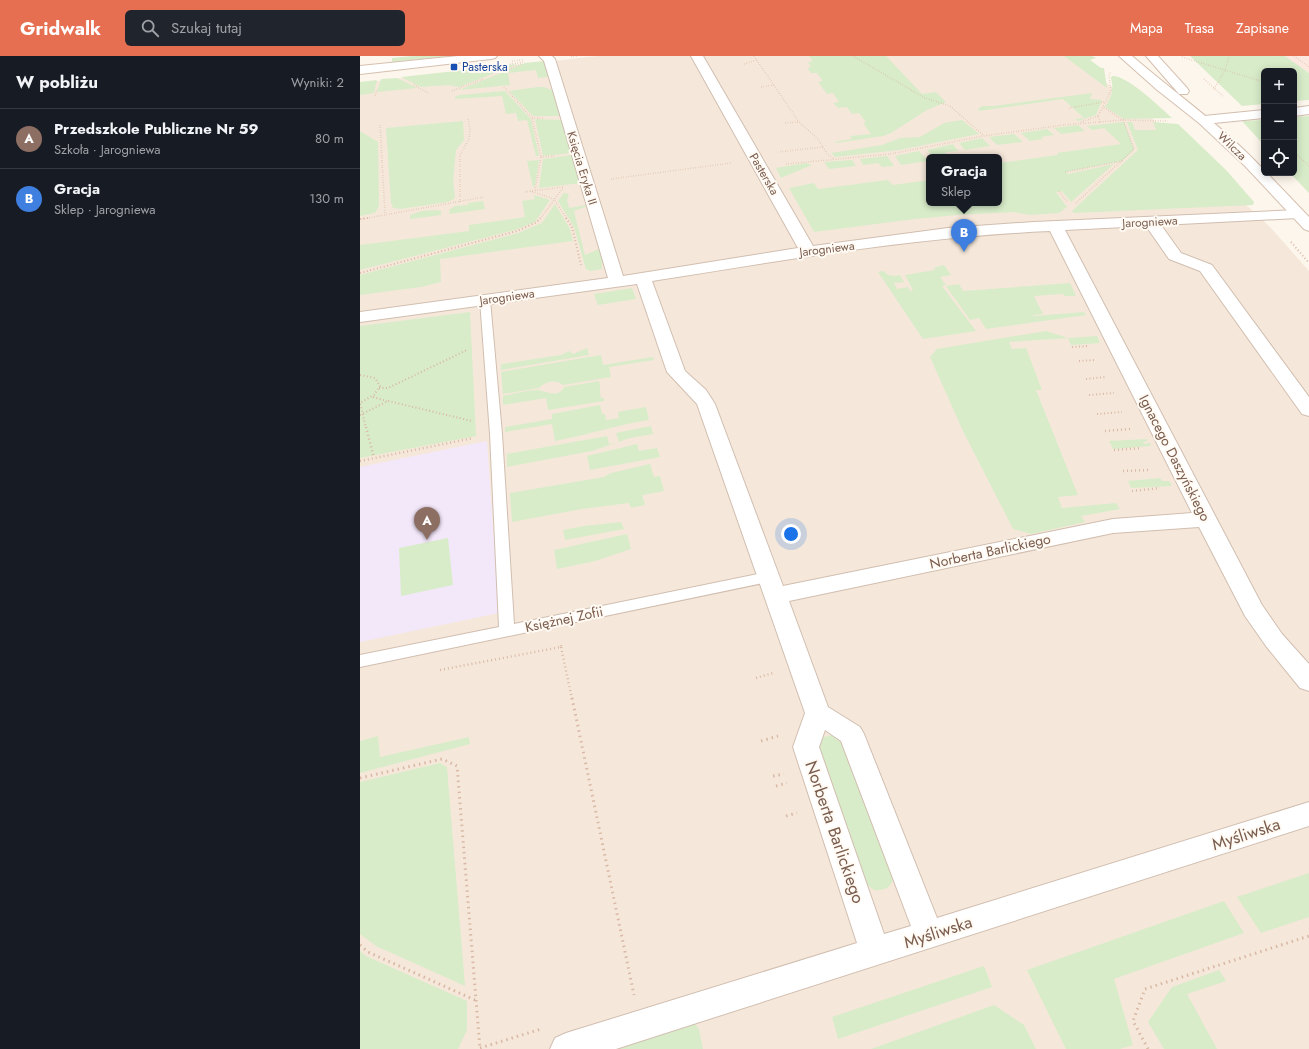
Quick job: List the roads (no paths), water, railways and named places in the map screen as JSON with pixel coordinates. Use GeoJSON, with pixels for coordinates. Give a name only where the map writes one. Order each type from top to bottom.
{"type":"FeatureCollection","features":[{"type":"Feature","properties":{"kind":"street"},"geometry":{"type":"LineString","coordinates":[[360,59],[387,56]]}},
{"type":"Feature","properties":{"kind":"street"},"geometry":{"type":"LineString","coordinates":[[360,70],[492,56]]}},
{"type":"Feature","properties":{"kind":"street","name":"Księcia Eryka II"},"geometry":{"type":"LineString","coordinates":[[545,56],[550,61],[616,280]]}},
{"type":"Feature","properties":{"kind":"street","name":"Pasterska"},"geometry":{"type":"LineString","coordinates":[[697,56],[808,251]]}},
{"type":"Feature","properties":{"kind":"street","name":"Wilcza"},"geometry":{"type":"LineString","coordinates":[[1126,56],[1160,86],[1204,120],[1250,163],[1309,226]]}},
{"type":"Feature","properties":{"kind":"street","name":"Wilcza"},"geometry":{"type":"LineString","coordinates":[[1152,56],[1179,86],[1204,120]]}},
{"type":"Feature","properties":{"kind":"street"},"geometry":{"type":"LineString","coordinates":[[1297,112],[1309,110]]}},
{"type":"Feature","properties":{"kind":"street"},"geometry":{"type":"LineString","coordinates":[[1204,120],[1261,114]]}},
{"type":"Feature","properties":{"kind":"street","name":"Jarogniewa"},"geometry":{"type":"LineString","coordinates":[[360,317],[616,280],[643,278],[808,251],[948,233],[1298,214]]}},
{"type":"Feature","properties":{"kind":"street"},"geometry":{"type":"LineString","coordinates":[[1151,222],[1175,256],[1206,268],[1309,410]]}},
{"type":"Feature","properties":{"kind":"street","name":"Ignacego Daszyńskiego"},"geometry":{"type":"LineString","coordinates":[[1055,226],[1206,519],[1262,624],[1309,681]]}},
{"type":"Feature","properties":{"kind":"street"},"geometry":{"type":"LineString","coordinates":[[643,278],[674,369],[681,379],[694,388],[706,404],[818,713],[851,734],[929,934]]}},
{"type":"Feature","properties":{"kind":"street","name":"Norberta Barlickiego"},"geometry":{"type":"LineString","coordinates":[[772,586],[1113,526],[1206,519]]}},
{"type":"Feature","properties":{"kind":"street","name":"Norberta Barlickiego"},"geometry":{"type":"LineString","coordinates":[[818,713],[806,746],[875,952]]}},
{"type":"Feature","properties":{"kind":"street","name":"Myśliwska"},"geometry":{"type":"LineString","coordinates":[[566,1049],[1309,814]]}},
{"type":"Feature","properties":{"kind":"lane"},"geometry":{"type":"LineString","coordinates":[[485,300],[496,434],[507,630]]}},
{"type":"Feature","properties":{"kind":"lane","name":"Księżnej Zofii"},"geometry":{"type":"LineString","coordinates":[[360,661],[507,630],[772,586]]}},
{"type":"Feature","properties":{"kind":"place","name":"Pasterska"},"geometry":{"type":"Point","coordinates":[454,67]}},
{"type":"Feature","properties":{"kind":"place","name":"Gracja"},"geometry":{"type":"Point","coordinates":[964,252]}},
{"type":"Feature","properties":{"kind":"place","name":"Przedszkole Publiczne Nr 59"},"geometry":{"type":"Point","coordinates":[427,540]}}]}
